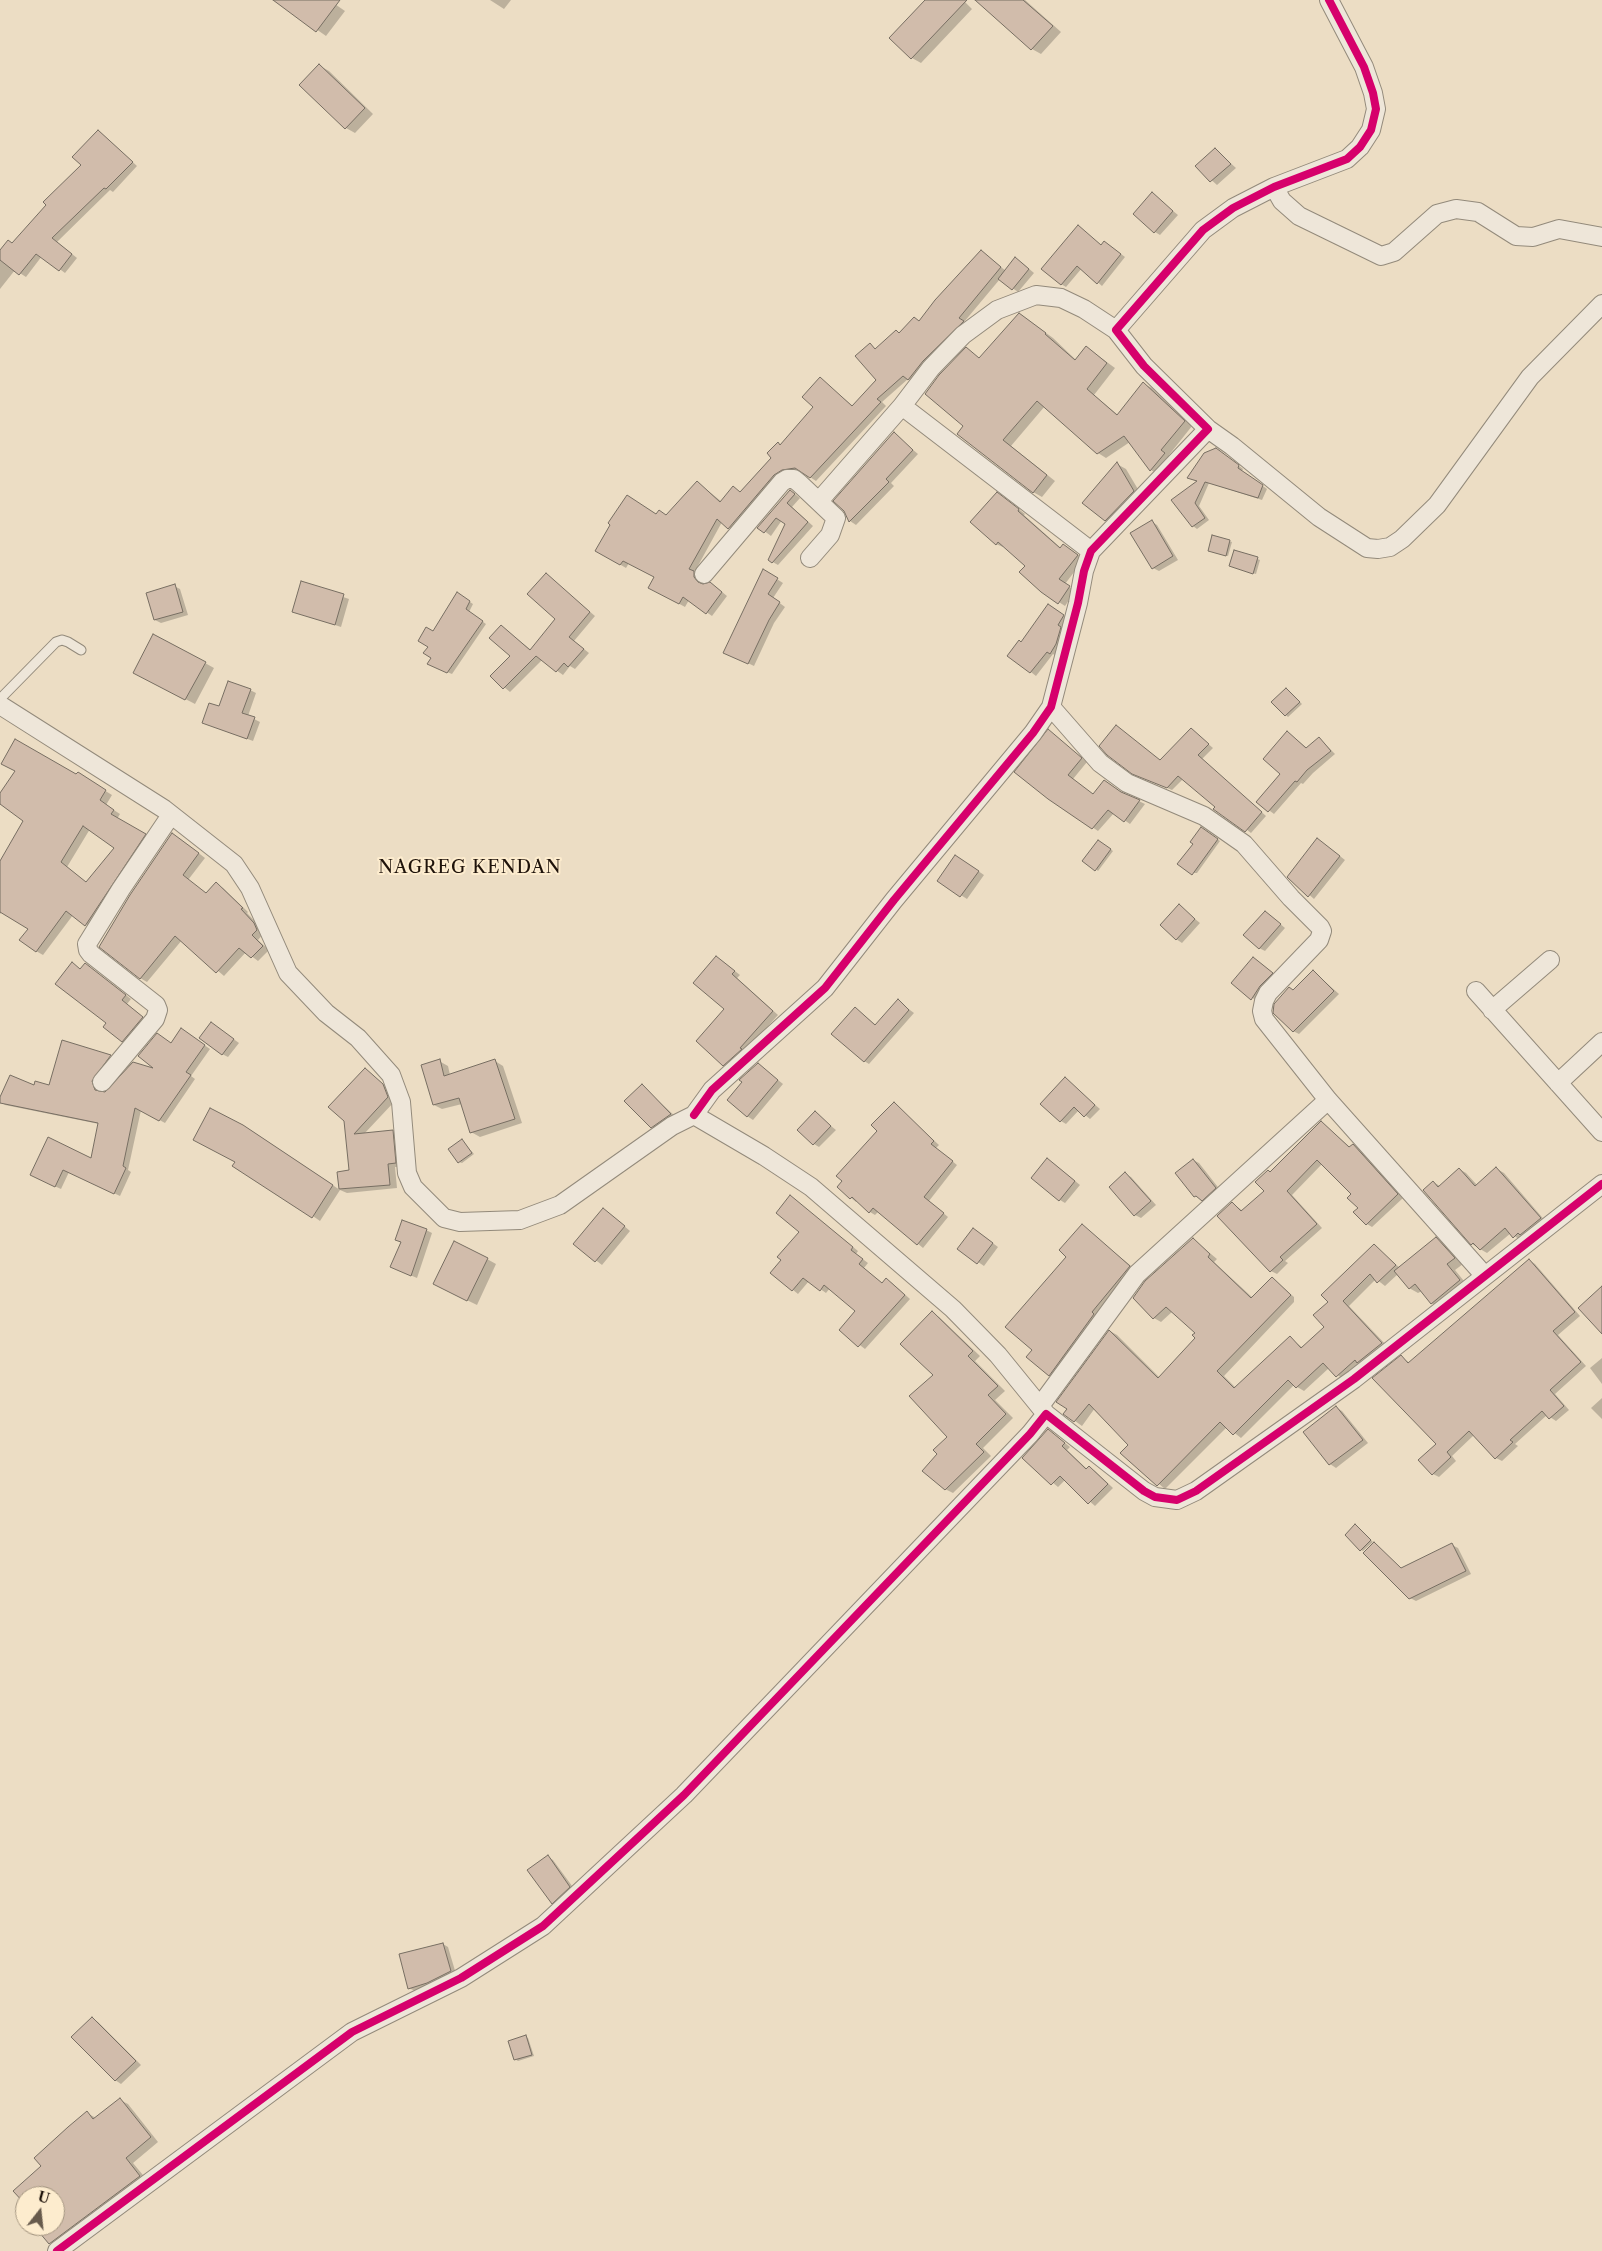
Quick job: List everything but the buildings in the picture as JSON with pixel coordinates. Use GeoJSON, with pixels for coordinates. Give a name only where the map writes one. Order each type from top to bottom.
{"type":"FeatureCollection","features":[{"type":"Feature","properties":{"kind":"street"},"geometry":{"type":"LineString","coordinates":[[1116,330],[1203,230],[1232,208],[1274,187],[1347,160],[1360,147],[1370,130],[1376,109],[1373,93],[1364,67],[1329,0]]}},
{"type":"Feature","properties":{"kind":"street"},"geometry":{"type":"LineString","coordinates":[[1274,187],[1282,202],[1299,216],[1381,256],[1394,252],[1437,214],[1456,209],[1478,212],[1516,236],[1533,237],[1559,229],[1602,238]]}},
{"type":"Feature","properties":{"kind":"street"},"geometry":{"type":"LineString","coordinates":[[818,500],[902,406],[931,368],[963,336],[997,310],[1036,295],[1062,298],[1084,309],[1116,330],[1144,366],[1208,430],[1232,446],[1319,517],[1366,548],[1390,547],[1402,539],[1437,505],[1530,377],[1602,304]]}},
{"type":"Feature","properties":{"kind":"street"},"geometry":{"type":"LineString","coordinates":[[902,406],[1091,551]]}},
{"type":"Feature","properties":{"kind":"street"},"geometry":{"type":"LineString","coordinates":[[1,707],[171,815],[234,864],[250,888],[262,912],[288,973],[326,1013],[358,1038],[391,1075],[401,1102],[407,1173],[413,1187],[444,1218],[460,1222],[520,1220],[560,1205],[672,1126],[694,1115],[712,1090],[825,988],[894,900],[1052,708],[1084,571],[1091,551],[1208,430]]}},
{"type":"Feature","properties":{"kind":"street"},"geometry":{"type":"LineString","coordinates":[[704,574],[782,482],[787,479],[794,479],[835,516],[836,521],[830,535],[810,558]]}},
{"type":"Feature","properties":{"kind":"street"},"geometry":{"type":"LineString","coordinates":[[1052,708],[1100,763],[1127,783],[1204,816],[1244,844],[1291,898],[1320,926],[1322,930],[1319,940],[1268,993],[1262,1011],[1268,1026],[1328,1100],[1485,1276]]}},
{"type":"Feature","properties":{"kind":"street"},"geometry":{"type":"LineString","coordinates":[[102,1082],[156,1019],[158,1010],[156,1005],[91,954],[88,950],[88,944],[121,889],[171,815]]}},
{"type":"Feature","properties":{"kind":"street"},"geometry":{"type":"LineString","coordinates":[[1492,1010],[1550,960]]}},
{"type":"Feature","properties":{"kind":"street"},"geometry":{"type":"LineString","coordinates":[[1476,991],[1602,1132]]}},
{"type":"Feature","properties":{"kind":"street"},"geometry":{"type":"LineString","coordinates":[[1558,1083],[1602,1042]]}},
{"type":"Feature","properties":{"kind":"street"},"geometry":{"type":"LineString","coordinates":[[57,2251],[352,2032],[461,1978],[542,1926],[684,1795],[1030,1434],[1043,1410],[1137,1274],[1328,1100]]}},
{"type":"Feature","properties":{"kind":"street"},"geometry":{"type":"LineString","coordinates":[[694,1115],[764,1156],[811,1187],[953,1309],[998,1355],[1043,1410],[1144,1491],[1154,1497],[1177,1500],[1196,1491],[1354,1379],[1602,1184]]}},
{"type":"Feature","properties":{"kind":"lane"},"geometry":{"type":"LineString","coordinates":[[1,707],[56,642],[62,640],[81,650]]}},
{"type":"Feature","properties":{"kind":"cycle path"},"geometry":{"type":"LineString","coordinates":[[694,1115],[712,1090],[825,988],[894,900],[1033,733],[1051,707],[1078,603],[1084,571],[1091,551],[1208,429],[1144,366],[1116,330],[1203,230],[1233,208],[1274,187],[1347,159],[1360,147],[1371,130],[1376,109],[1373,93],[1364,67],[1329,0]]}},
{"type":"Feature","properties":{"kind":"cycle path"},"geometry":{"type":"LineString","coordinates":[[57,2251],[352,2032],[461,1978],[543,1926],[684,1795],[1030,1434],[1046,1414],[1144,1491],[1155,1497],[1177,1500],[1196,1491],[1354,1379],[1602,1184]]}},
{"type":"Feature","properties":{"kind":"district","name":"NAGREG KENDAN"},"geometry":{"type":"Point","coordinates":[470,868]}}]}
